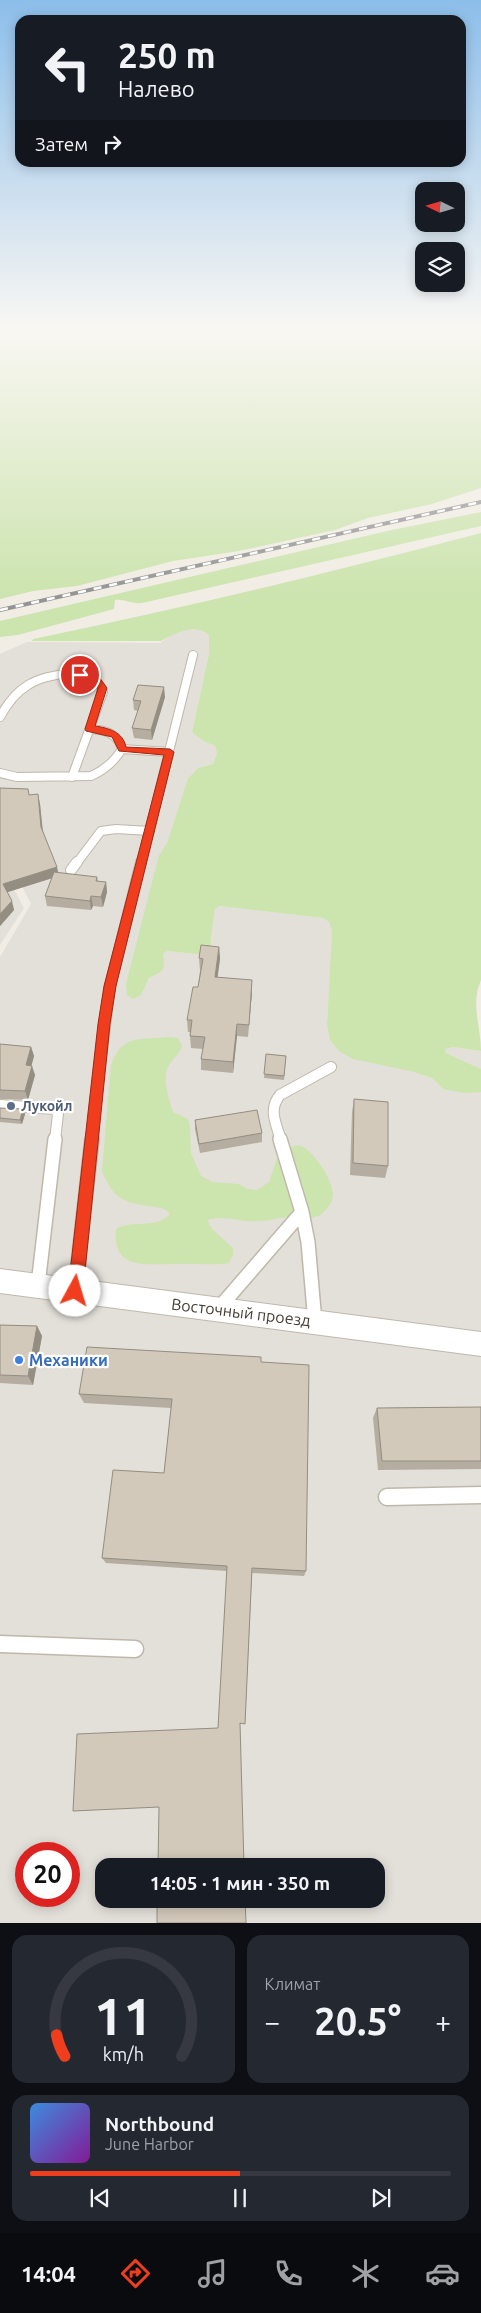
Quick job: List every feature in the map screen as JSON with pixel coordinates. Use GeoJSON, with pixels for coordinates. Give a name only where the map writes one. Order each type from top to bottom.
{"type":"FeatureCollection","features":[{"type":"Feature","properties":{"kind":"street","name":"Восточный проезд"},"geometry":{"type":"LineString","coordinates":[[0,1281],[481,1344]]}},
{"type":"Feature","properties":{"kind":"lane"},"geometry":{"type":"LineString","coordinates":[[75,1291],[104,1024],[110,986],[193,655]]}},
{"type":"Feature","properties":{"kind":"lane"},"geometry":{"type":"LineString","coordinates":[[0,717],[20,690],[33,682],[55,676],[80,675],[96,678],[103,688],[72,776]]}},
{"type":"Feature","properties":{"kind":"lane"},"geometry":{"type":"LineString","coordinates":[[0,773],[17,777],[91,776],[102,772],[112,766],[122,749],[120,740],[115,735],[101,730],[90,729]]}},
{"type":"Feature","properties":{"kind":"lane"},"geometry":{"type":"LineString","coordinates":[[122,749],[170,752]]}},
{"type":"Feature","properties":{"kind":"lane"},"geometry":{"type":"LineString","coordinates":[[71,870],[102,831],[116,829],[150,831]]}},
{"type":"Feature","properties":{"kind":"lane"},"geometry":{"type":"LineString","coordinates":[[315,1322],[308,1242],[302,1212],[273,1114],[274,1102],[280,1095],[331,1067]]}},
{"type":"Feature","properties":{"kind":"lane"},"geometry":{"type":"LineString","coordinates":[[0,1104],[55,1109],[58,1114],[38,1285]]}},
{"type":"Feature","properties":{"kind":"lane"},"geometry":{"type":"LineString","coordinates":[[218,1309],[302,1212]]}},
{"type":"Feature","properties":{"kind":"lane"},"geometry":{"type":"LineString","coordinates":[[387,1496],[481,1495]]}},
{"type":"Feature","properties":{"kind":"lane"},"geometry":{"type":"LineString","coordinates":[[0,1644],[135,1649]]}},
{"type":"Feature","properties":{"kind":"shaded area"},"geometry":{"type":"Polygon","coordinates":[[[184,630],[199,630],[209,634],[209,654],[192,732],[203,741],[215,746],[217,753],[213,764],[198,768],[188,778],[167,843],[159,855],[141,995],[149,978],[159,973],[163,954],[167,951],[206,955],[212,939],[211,930],[215,909],[219,906],[323,918],[329,922],[332,931],[327,1024],[410,1071],[432,1078],[443,1089],[481,1092],[481,1923],[0,1923],[0,957],[31,904],[0,842],[0,654],[27,642],[160,643],[174,633],[184,630]]]}},
{"type":"Feature","properties":{"kind":"shaded area"},"geometry":{"type":"Polygon","coordinates":[[[0,863],[24,908],[0,945],[0,863]]]}},
{"type":"Feature","properties":{"kind":"shaded area"},"geometry":{"type":"Polygon","coordinates":[[[453,1047],[481,1051],[481,1069],[446,1053],[445,1049],[453,1047]]]}},
{"type":"Feature","properties":{"kind":"green space"},"geometry":{"type":"Polygon","coordinates":[[[0,417],[481,417],[481,488],[432,504],[368,518],[335,530],[239,551],[173,561],[77,586],[33,591],[0,599],[0,417]]]}},
{"type":"Feature","properties":{"kind":"green space"},"geometry":{"type":"Polygon","coordinates":[[[481,512],[481,526],[142,603],[115,600],[114,609],[18,635],[0,637],[0,621],[387,531],[481,512]]]}},
{"type":"Feature","properties":{"kind":"green space"},"geometry":{"type":"Polygon","coordinates":[[[481,533],[481,980],[476,998],[476,1006],[481,1051],[453,1047],[445,1049],[446,1053],[481,1069],[481,1092],[464,1093],[443,1089],[432,1078],[410,1071],[353,1059],[339,1051],[330,1040],[327,1024],[332,931],[329,922],[323,918],[219,906],[215,909],[210,951],[206,955],[167,951],[163,954],[164,968],[149,978],[141,995],[133,999],[127,995],[126,984],[159,855],[167,843],[188,778],[198,768],[213,764],[217,753],[215,746],[203,741],[192,732],[209,654],[209,635],[203,631],[185,630],[161,641],[32,641],[33,639],[258,589],[481,533]]]}},
{"type":"Feature","properties":{"kind":"green space"},"geometry":{"type":"Polygon","coordinates":[[[178,1038],[182,1046],[167,1070],[168,1095],[173,1112],[188,1119],[191,1153],[201,1176],[212,1182],[238,1184],[248,1189],[257,1190],[269,1182],[279,1152],[293,1146],[301,1146],[317,1160],[332,1187],[333,1196],[331,1203],[317,1217],[286,1217],[252,1221],[220,1218],[207,1220],[212,1229],[233,1248],[233,1254],[229,1263],[142,1264],[125,1258],[119,1252],[116,1242],[116,1229],[122,1226],[158,1222],[170,1214],[165,1209],[126,1201],[119,1197],[107,1183],[102,1171],[111,1065],[121,1047],[127,1043],[134,1040],[178,1038]]]}},
{"type":"Feature","properties":{"kind":"building"},"geometry":{"type":"Polygon","coordinates":[[[138,685],[164,687],[151,730],[132,728],[141,701],[133,700],[138,685]]]}},
{"type":"Feature","properties":{"kind":"building"},"geometry":{"type":"Polygon","coordinates":[[[0,788],[28,789],[29,795],[38,794],[41,827],[57,867],[3,884],[12,901],[0,914],[0,788]]]}},
{"type":"Feature","properties":{"kind":"building"},"geometry":{"type":"Polygon","coordinates":[[[54,872],[97,877],[96,881],[106,882],[101,897],[91,896],[90,901],[45,896],[54,872]]]}},
{"type":"Feature","properties":{"kind":"building"},"geometry":{"type":"Polygon","coordinates":[[[201,945],[219,947],[215,977],[252,980],[249,1025],[237,1024],[233,1062],[201,1059],[205,1037],[190,1036],[192,1020],[187,1020],[193,987],[198,987],[203,959],[199,958],[201,945]]]}},
{"type":"Feature","properties":{"kind":"building"},"geometry":{"type":"Polygon","coordinates":[[[0,1044],[31,1047],[26,1065],[32,1066],[25,1091],[0,1090],[0,1044]]]}},
{"type":"Feature","properties":{"kind":"building"},"geometry":{"type":"Polygon","coordinates":[[[266,1054],[286,1056],[284,1076],[264,1074],[266,1054]]]}},
{"type":"Feature","properties":{"kind":"building"},"geometry":{"type":"Polygon","coordinates":[[[354,1099],[388,1102],[388,1166],[353,1163],[354,1099]]]}},
{"type":"Feature","properties":{"kind":"building"},"geometry":{"type":"Polygon","coordinates":[[[0,1108],[23,1109],[20,1120],[0,1118],[0,1108]]]}},
{"type":"Feature","properties":{"kind":"building"},"geometry":{"type":"Polygon","coordinates":[[[257,1110],[262,1133],[199,1144],[195,1120],[257,1110]]]}},
{"type":"Feature","properties":{"kind":"building","name":"Механики"},"geometry":{"type":"Polygon","coordinates":[[[0,1325],[37,1326],[28,1376],[0,1375],[0,1325]]]}},
{"type":"Feature","properties":{"kind":"building"},"geometry":{"type":"Polygon","coordinates":[[[87,1347],[261,1357],[261,1362],[309,1365],[306,1571],[252,1568],[245,1724],[240,1723],[244,1858],[158,1858],[159,1807],[73,1811],[77,1734],[218,1728],[227,1566],[102,1558],[113,1470],[164,1473],[172,1399],[79,1394],[87,1347]]]}},
{"type":"Feature","properties":{"kind":"building"},"geometry":{"type":"Polygon","coordinates":[[[481,1407],[481,1461],[382,1461],[377,1408],[481,1407]]]}},
{"type":"Feature","properties":{"kind":"building"},"geometry":{"type":"Polygon","coordinates":[[[157,1908],[245,1908],[246,1923],[157,1923],[157,1908]]]}},
{"type":"Feature","properties":{"kind":"railway"},"geometry":{"type":"LineString","coordinates":[[0,610],[481,502]]}},
{"type":"Feature","properties":{"kind":"place","name":"Лукойл"},"geometry":{"type":"Point","coordinates":[11,1106]}},
{"type":"Feature","properties":{"kind":"place","name":"Механики"},"geometry":{"type":"Point","coordinates":[19,1360]}},
{"type":"Feature","properties":{"kind":"route"},"geometry":{"type":"LineString","coordinates":[[75,1291],[104,1024],[110,986],[170,752],[122,749],[120,740],[115,735],[110,732],[90,729],[103,688],[96,678],[80,675]]}}]}
